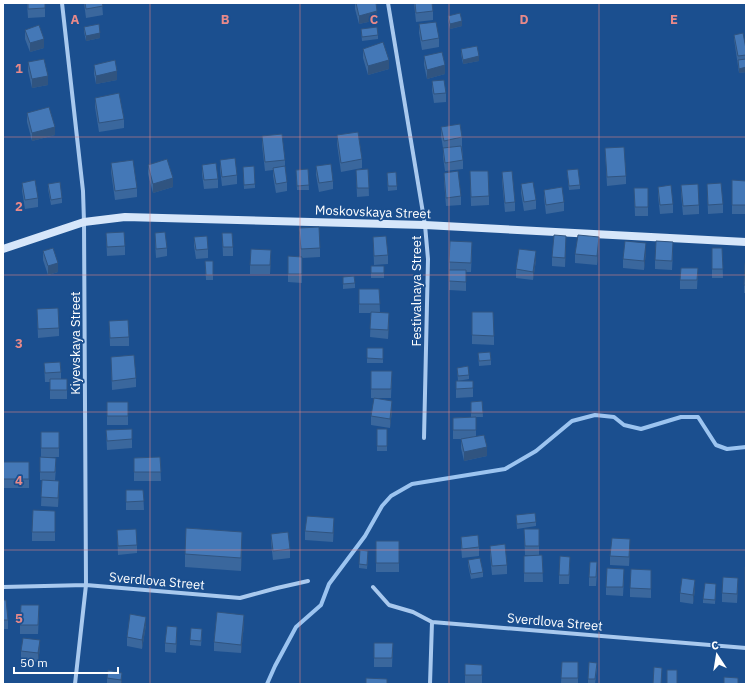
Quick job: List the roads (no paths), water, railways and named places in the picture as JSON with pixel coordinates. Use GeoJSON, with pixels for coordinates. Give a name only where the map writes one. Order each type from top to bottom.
{"type":"FeatureCollection","features":[{"type":"Feature","properties":{"kind":"street","name":"Kiyevskaya Street"},"geometry":{"type":"LineString","coordinates":[[62,3],[83,191],[84,222],[86,585],[75,684]]}},
{"type":"Feature","properties":{"kind":"street","name":"Festivalnaya Street"},"geometry":{"type":"LineString","coordinates":[[388,3],[425,225],[428,259],[424,438]]}},
{"type":"Feature","properties":{"kind":"street","name":"Moskovskaya Street"},"geometry":{"type":"LineString","coordinates":[[3,249],[84,222],[125,217],[425,225],[746,242]]}},
{"type":"Feature","properties":{"kind":"street","name":"Sverdlova Street"},"geometry":{"type":"LineString","coordinates":[[3,587],[86,585],[240,598],[308,581]]}},
{"type":"Feature","properties":{"kind":"street","name":"Sverdlova Street"},"geometry":{"type":"LineString","coordinates":[[373,587],[389,605],[413,612],[432,622],[746,648]]}},
{"type":"Feature","properties":{"kind":"street"},"geometry":{"type":"LineString","coordinates":[[430,684],[432,622]]}},
{"type":"Feature","properties":{"kind":"waterway"},"geometry":{"type":"LineString","coordinates":[[267,684],[296,627],[321,605],[329,584],[365,536],[382,506],[391,496],[412,484],[505,469],[536,451],[572,421],[595,415],[614,417],[624,425],[641,429],[681,417],[698,417],[716,445],[727,449],[746,447]]}}]}
